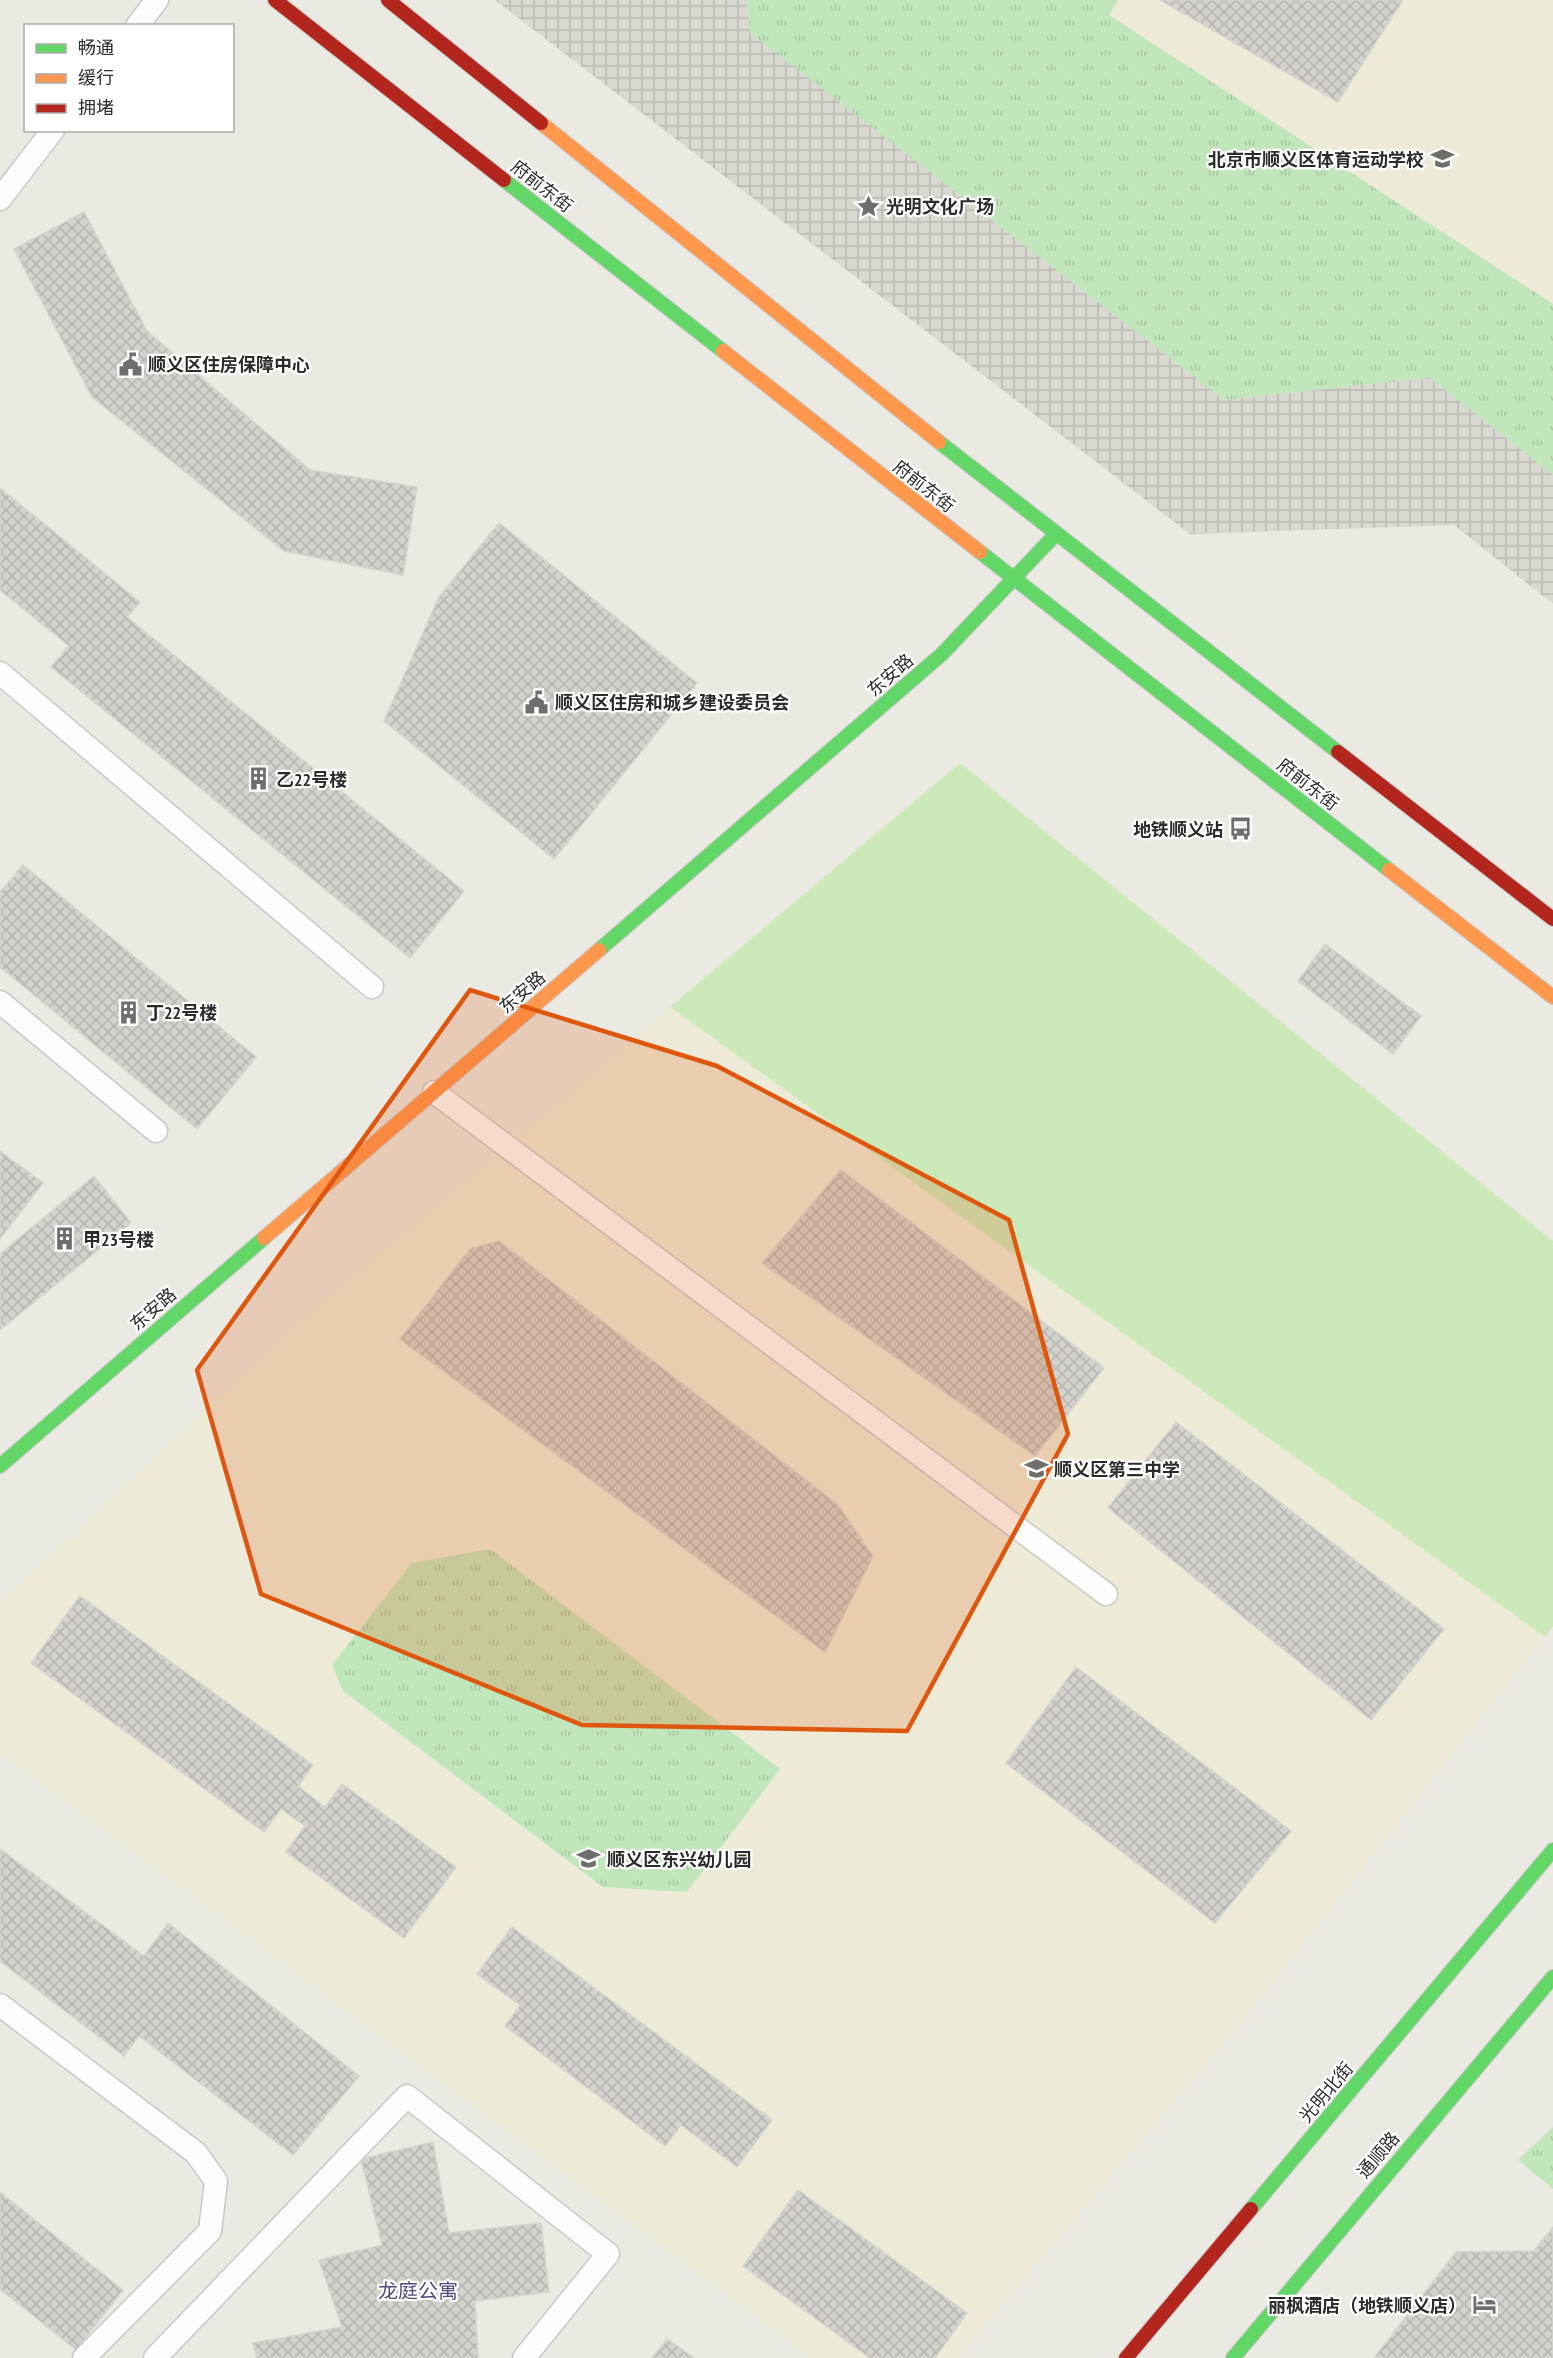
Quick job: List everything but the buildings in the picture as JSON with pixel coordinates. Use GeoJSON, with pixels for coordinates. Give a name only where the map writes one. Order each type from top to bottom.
{"type":"FeatureCollection","features":[{"type":"Feature","properties":{"kind":"main road","name":"府前东街"},"geometry":{"type":"LineString","coordinates":[[275,0],[1553,997]]}},
{"type":"Feature","properties":{"kind":"main road"},"geometry":{"type":"LineString","coordinates":[[388,0],[1056,534],[1553,919]]}},
{"type":"Feature","properties":{"kind":"main road","name":"东安路"},"geometry":{"type":"LineString","coordinates":[[0,1466],[942,654],[1056,534]]}},
{"type":"Feature","properties":{"kind":"main road","name":"光明北街"},"geometry":{"type":"LineString","coordinates":[[1126,2358],[1553,1850]]}},
{"type":"Feature","properties":{"kind":"main road","name":"通顺路"},"geometry":{"type":"LineString","coordinates":[[1233,2358],[1553,1977]]}},
{"type":"Feature","properties":{"kind":"lane"},"geometry":{"type":"LineString","coordinates":[[139,24],[157,0]]}},
{"type":"Feature","properties":{"kind":"lane"},"geometry":{"type":"LineString","coordinates":[[0,199],[51,132]]}},
{"type":"Feature","properties":{"kind":"lane"},"geometry":{"type":"LineString","coordinates":[[0,674],[372,987]]}},
{"type":"Feature","properties":{"kind":"lane"},"geometry":{"type":"LineString","coordinates":[[0,1002],[156,1131]]}},
{"type":"Feature","properties":{"kind":"lane"},"geometry":{"type":"LineString","coordinates":[[434,1092],[1106,1594]]}},
{"type":"Feature","properties":{"kind":"lane"},"geometry":{"type":"LineString","coordinates":[[0,2006],[196,2153],[216,2181],[210,2231],[84,2358]]}},
{"type":"Feature","properties":{"kind":"lane"},"geometry":{"type":"LineString","coordinates":[[155,2358],[407,2096],[608,2254],[524,2358]]}},
{"type":"Feature","properties":{"kind":"highlighted area"},"geometry":{"type":"Polygon","coordinates":[[[470,990],[717,1066],[1009,1220],[1068,1434],[907,1731],[582,1725],[261,1594],[197,1370],[470,990]]]}},
{"type":"Feature","properties":{"kind":"shaded area","name":"光明文化广场"},"geometry":{"type":"Polygon","coordinates":[[[495,0],[746,0],[750,33],[1224,400],[1430,378],[1553,475],[1553,604],[1454,525],[1190,534],[495,0]]]}},
{"type":"Feature","properties":{"kind":"shaded area","name":"北京市顺义区体育运动学校"},"geometry":{"type":"Polygon","coordinates":[[[1118,0],[1553,0],[1553,304],[1108,15],[1118,0]]]}},
{"type":"Feature","properties":{"kind":"shaded area"},"geometry":{"type":"Polygon","coordinates":[[[960,763],[1553,1241],[1553,1626],[1246,2017],[957,2358],[811,2358],[0,1753],[0,1602],[310,1312],[960,763]]]}},
{"type":"Feature","properties":{"kind":"green space"},"geometry":{"type":"Polygon","coordinates":[[[746,0],[1118,0],[1109,15],[1553,304],[1553,475],[1430,378],[1224,400],[750,33],[746,0]]]}},
{"type":"Feature","properties":{"kind":"green space"},"geometry":{"type":"Polygon","coordinates":[[[960,763],[1553,1241],[1553,1626],[1545,1637],[670,1007],[960,763]]]}},
{"type":"Feature","properties":{"kind":"green space"},"geometry":{"type":"Polygon","coordinates":[[[490,1549],[780,1769],[687,1892],[603,1887],[343,1691],[332,1665],[412,1563],[490,1549]]]}},
{"type":"Feature","properties":{"kind":"green space"},"geometry":{"type":"Polygon","coordinates":[[[1553,2127],[1553,2189],[1518,2160],[1553,2127]]]}},
{"type":"Feature","properties":{"kind":"traffic: fast"},"geometry":{"type":"LineString","coordinates":[[504,180],[723,351]]}},
{"type":"Feature","properties":{"kind":"traffic: fast"},"geometry":{"type":"LineString","coordinates":[[939,442],[1338,752]]}},
{"type":"Feature","properties":{"kind":"traffic: fast"},"geometry":{"type":"LineString","coordinates":[[599,950],[942,654],[1056,534]]}},
{"type":"Feature","properties":{"kind":"traffic: fast"},"geometry":{"type":"LineString","coordinates":[[980,552],[1389,870]]}},
{"type":"Feature","properties":{"kind":"traffic: fast"},"geometry":{"type":"LineString","coordinates":[[0,1466],[264,1238]]}},
{"type":"Feature","properties":{"kind":"traffic: fast"},"geometry":{"type":"LineString","coordinates":[[1251,2209],[1553,1850]]}},
{"type":"Feature","properties":{"kind":"traffic: fast"},"geometry":{"type":"LineString","coordinates":[[1233,2358],[1553,1977]]}},
{"type":"Feature","properties":{"kind":"traffic: slow"},"geometry":{"type":"LineString","coordinates":[[541,123],[939,442]]}},
{"type":"Feature","properties":{"kind":"traffic: slow"},"geometry":{"type":"LineString","coordinates":[[723,351],[980,552]]}},
{"type":"Feature","properties":{"kind":"traffic: slow"},"geometry":{"type":"LineString","coordinates":[[1389,870],[1553,997]]}},
{"type":"Feature","properties":{"kind":"traffic: slow"},"geometry":{"type":"LineString","coordinates":[[264,1238],[599,950]]}},
{"type":"Feature","properties":{"kind":"traffic: jam"},"geometry":{"type":"LineString","coordinates":[[275,0],[504,180]]}},
{"type":"Feature","properties":{"kind":"traffic: jam"},"geometry":{"type":"LineString","coordinates":[[388,0],[541,123]]}},
{"type":"Feature","properties":{"kind":"traffic: jam"},"geometry":{"type":"LineString","coordinates":[[1338,752],[1553,919]]}},
{"type":"Feature","properties":{"kind":"traffic: jam"},"geometry":{"type":"LineString","coordinates":[[1126,2358],[1251,2209]]}},
{"type":"Feature","properties":{"kind":"place","name":"北京市顺义区体育运动学校"},"geometry":{"type":"Point","coordinates":[1442,159]}},
{"type":"Feature","properties":{"kind":"place","name":"光明文化广场"},"geometry":{"type":"Point","coordinates":[868,206]}},
{"type":"Feature","properties":{"kind":"place","name":"顺义区住房保障中心"},"geometry":{"type":"Point","coordinates":[130,364]}},
{"type":"Feature","properties":{"kind":"place","name":"顺义区住房和城乡建设委员会"},"geometry":{"type":"Point","coordinates":[537,702]}},
{"type":"Feature","properties":{"kind":"place","name":"乙22号楼"},"geometry":{"type":"Point","coordinates":[258,779]}},
{"type":"Feature","properties":{"kind":"place","name":"地铁顺义站"},"geometry":{"type":"Point","coordinates":[1241,829]}},
{"type":"Feature","properties":{"kind":"place","name":"丁22号楼"},"geometry":{"type":"Point","coordinates":[128,1012]}},
{"type":"Feature","properties":{"kind":"place","name":"甲23号楼"},"geometry":{"type":"Point","coordinates":[65,1239]}},
{"type":"Feature","properties":{"kind":"place","name":"顺义区第三中学"},"geometry":{"type":"Point","coordinates":[1036,1469]}},
{"type":"Feature","properties":{"kind":"place","name":"顺义区东兴幼儿园"},"geometry":{"type":"Point","coordinates":[589,1859]}},
{"type":"Feature","properties":{"kind":"place","name":"丽枫酒店（地铁顺义店）"},"geometry":{"type":"Point","coordinates":[1484,2305]}},
{"type":"Feature","properties":{"kind":"district","name":"龙庭公寓"},"geometry":{"type":"Point","coordinates":[418,2291]}}]}
